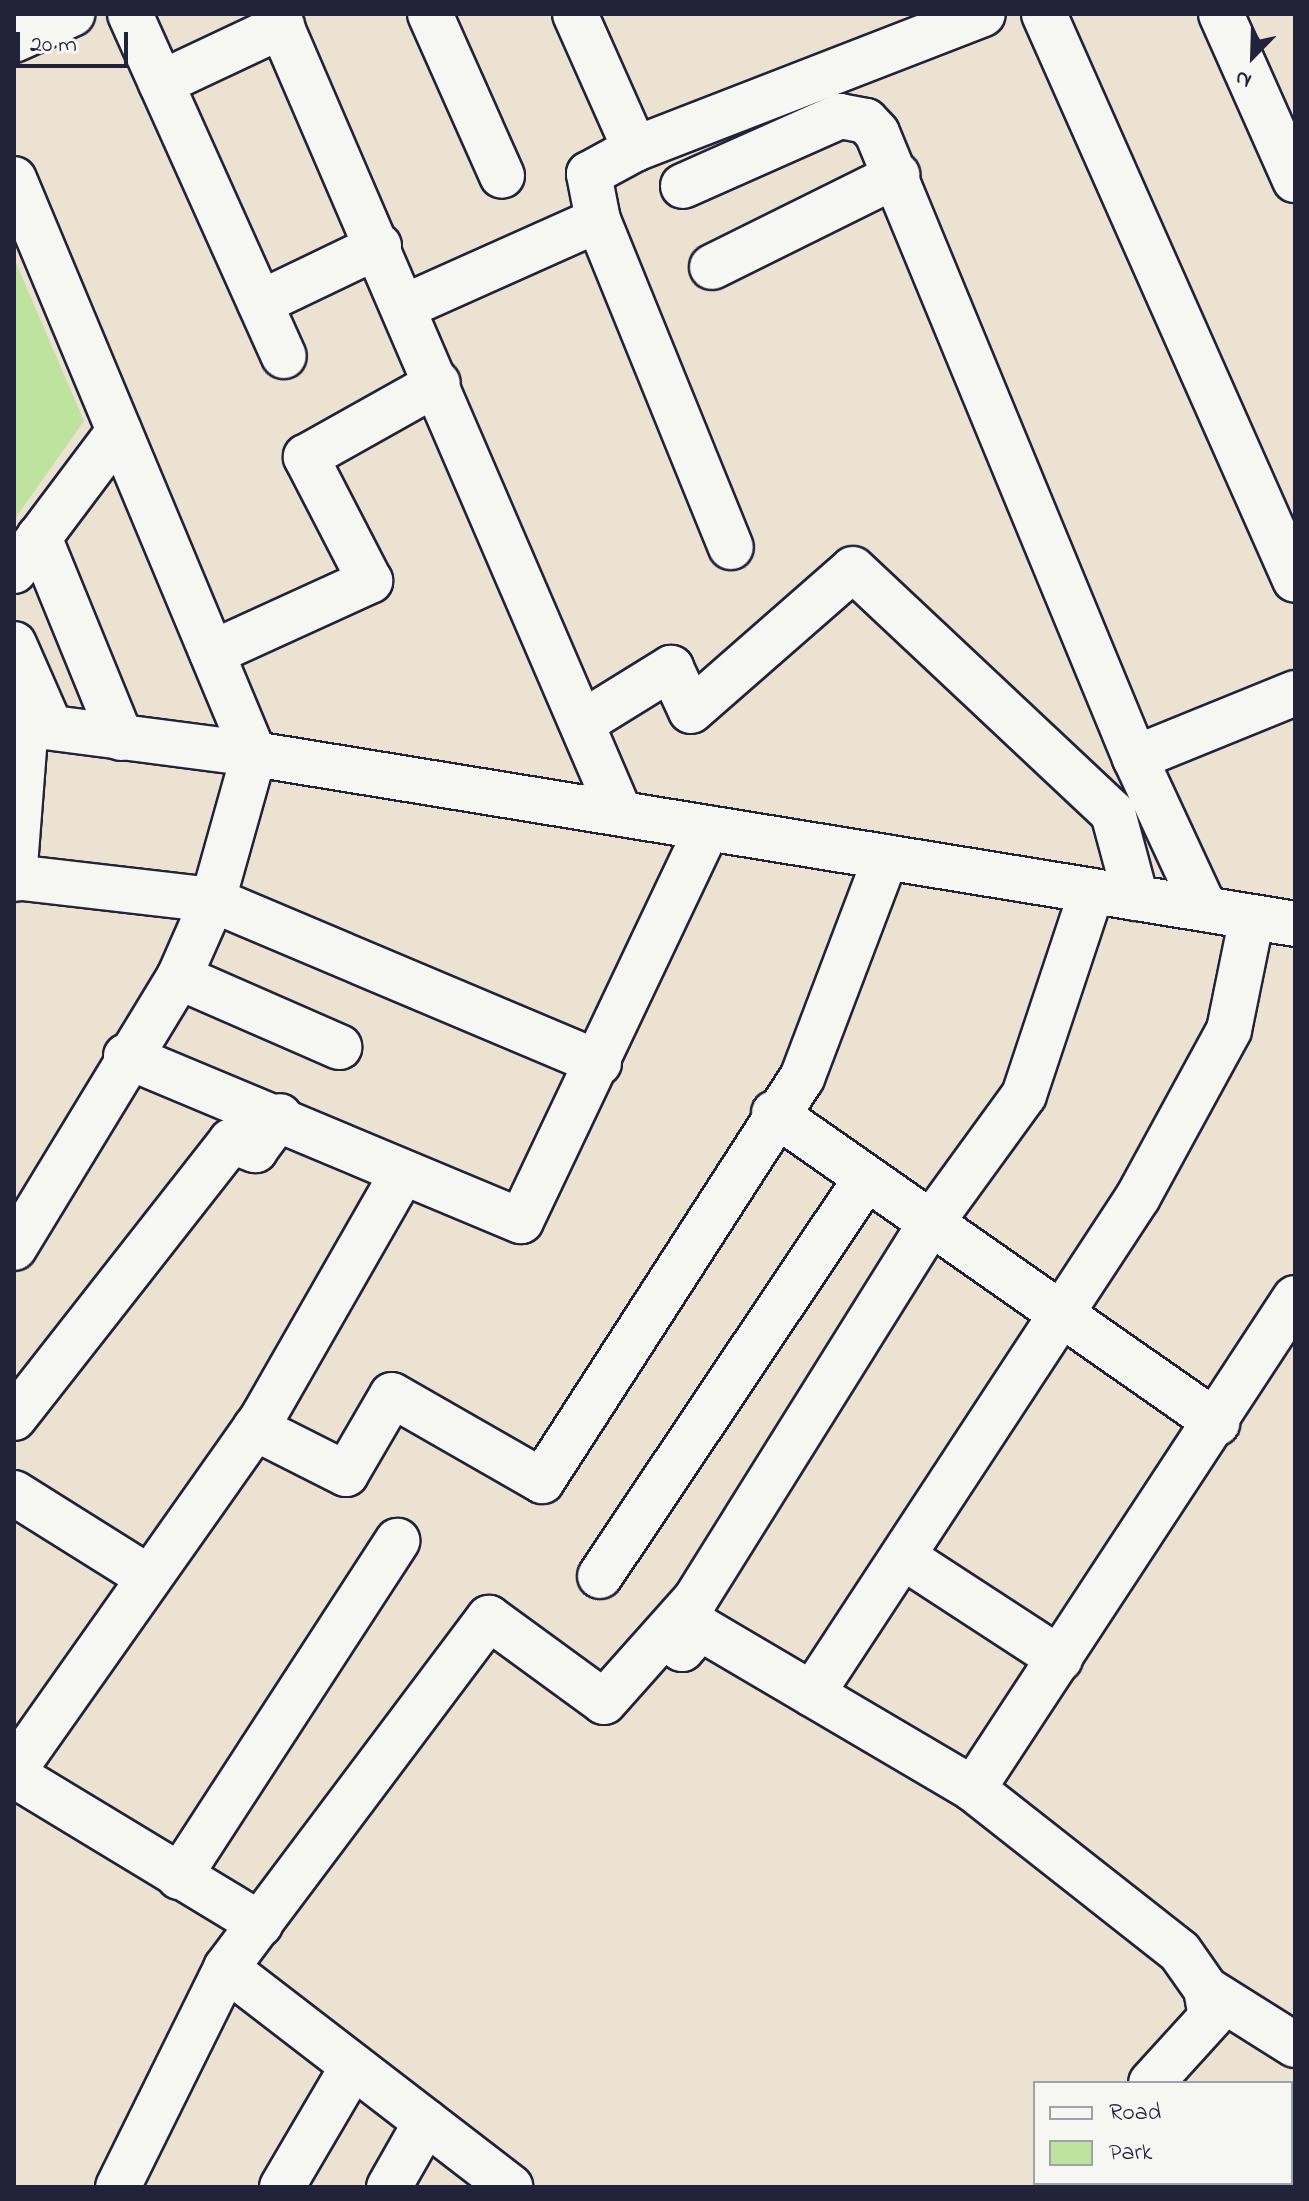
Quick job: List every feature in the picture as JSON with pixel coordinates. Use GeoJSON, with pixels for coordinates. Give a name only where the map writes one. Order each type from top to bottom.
{"type":"FeatureCollection","features":[{"type":"Feature","properties":{"kind":"street"},"geometry":{"type":"LineString","coordinates":[[14,40],[72,14]]}},
{"type":"Feature","properties":{"kind":"street"},"geometry":{"type":"LineString","coordinates":[[130,14],[284,356]]}},
{"type":"Feature","properties":{"kind":"street"},"geometry":{"type":"LineString","coordinates":[[430,14],[502,176]]}},
{"type":"Feature","properties":{"kind":"street"},"geometry":{"type":"LineString","coordinates":[[575,14],[635,149]]}},
{"type":"Feature","properties":{"kind":"street"},"geometry":{"type":"LineString","coordinates":[[731,547],[598,220],[589,174],[635,149],[983,14]]}},
{"type":"Feature","properties":{"kind":"street"},"geometry":{"type":"LineString","coordinates":[[1044,14],[1295,580]]}},
{"type":"Feature","properties":{"kind":"street"},"geometry":{"type":"LineString","coordinates":[[1221,14],[1295,180]]}},
{"type":"Feature","properties":{"kind":"street"},"geometry":{"type":"LineString","coordinates":[[161,83],[279,20],[406,306],[620,813]]}},
{"type":"Feature","properties":{"kind":"street"},"geometry":{"type":"LineString","coordinates":[[683,186],[840,116],[866,121],[897,175],[1135,758],[1205,909]]}},
{"type":"Feature","properties":{"kind":"street"},"geometry":{"type":"LineString","coordinates":[[712,267],[897,175]]}},
{"type":"Feature","properties":{"kind":"street"},"geometry":{"type":"LineString","coordinates":[[14,179],[254,754],[213,900],[179,977],[126,1056],[14,1248]]}},
{"type":"Feature","properties":{"kind":"street"},"geometry":{"type":"LineString","coordinates":[[406,306],[598,220]]}},
{"type":"Feature","properties":{"kind":"street"},"geometry":{"type":"LineString","coordinates":[[260,303],[379,246]]}},
{"type":"Feature","properties":{"kind":"street"},"geometry":{"type":"LineString","coordinates":[[212,653],[370,581],[306,457],[438,383]]}},
{"type":"Feature","properties":{"kind":"street"},"geometry":{"type":"LineString","coordinates":[[119,431],[27,554],[121,738]]}},
{"type":"Feature","properties":{"kind":"street"},"geometry":{"type":"LineString","coordinates":[[582,723],[671,668],[691,711],[853,569],[1113,813],[1136,898]]}},
{"type":"Feature","properties":{"kind":"street"},"geometry":{"type":"LineString","coordinates":[[14,644],[30,724],[14,878],[213,900],[599,1063]]}},
{"type":"Feature","properties":{"kind":"street"},"geometry":{"type":"LineString","coordinates":[[1135,758],[1295,693]]}},
{"type":"Feature","properties":{"kind":"street"},"geometry":{"type":"LineString","coordinates":[[30,724],[254,754],[1295,924]]}},
{"type":"Feature","properties":{"kind":"street"},"geometry":{"type":"LineString","coordinates":[[126,1056],[280,1116],[402,1174],[521,1221],[599,1063],[708,828]]}},
{"type":"Feature","properties":{"kind":"street"},"geometry":{"type":"LineString","coordinates":[[255,1428],[346,1474],[392,1395],[542,1481],[774,1113],[802,1078],[886,857]]}},
{"type":"Feature","properties":{"kind":"street"},"geometry":{"type":"LineString","coordinates":[[118,2187],[226,1968],[489,1618],[604,1702],[695,1600],[931,1223],[1024,1095],[1092,891]]}},
{"type":"Feature","properties":{"kind":"street"},"geometry":{"type":"LineString","coordinates":[[812,1694],[905,1558],[1138,1197],[1229,1030],[1252,917]]}},
{"type":"Feature","properties":{"kind":"street"},"geometry":{"type":"LineString","coordinates":[[179,977],[339,1047]]}},
{"type":"Feature","properties":{"kind":"street"},"geometry":{"type":"LineString","coordinates":[[774,1113],[1217,1423]]}},
{"type":"Feature","properties":{"kind":"street"},"geometry":{"type":"LineString","coordinates":[[14,1418],[231,1141],[255,1150],[280,1116]]}},
{"type":"Feature","properties":{"kind":"street"},"geometry":{"type":"LineString","coordinates":[[260,1924],[14,1773],[255,1428],[402,1174]]}},
{"type":"Feature","properties":{"kind":"street"},"geometry":{"type":"LineString","coordinates":[[600,1576],[866,1178]]}},
{"type":"Feature","properties":{"kind":"street"},"geometry":{"type":"LineString","coordinates":[[973,1789],[1217,1423],[1295,1298]]}},
{"type":"Feature","properties":{"kind":"street"},"geometry":{"type":"LineString","coordinates":[[14,1493],[148,1577]]}},
{"type":"Feature","properties":{"kind":"street"},"geometry":{"type":"LineString","coordinates":[[179,1877],[397,1541]]}},
{"type":"Feature","properties":{"kind":"street"},"geometry":{"type":"LineString","coordinates":[[905,1558],[1060,1659]]}},
{"type":"Feature","properties":{"kind":"street"},"geometry":{"type":"LineString","coordinates":[[664,1635],[682,1649],[700,1628],[973,1789],[1180,1952],[1206,1989],[1295,2045]]}},
{"type":"Feature","properties":{"kind":"street"},"geometry":{"type":"LineString","coordinates":[[226,1968],[510,2187]]}},
{"type":"Feature","properties":{"kind":"street"},"geometry":{"type":"LineString","coordinates":[[1153,2081],[1211,2017],[1206,1989]]}},
{"type":"Feature","properties":{"kind":"street"},"geometry":{"type":"LineString","coordinates":[[282,2187],[353,2066]]}},
{"type":"Feature","properties":{"kind":"street"},"geometry":{"type":"LineString","coordinates":[[389,2187],[426,2122]]}},
{"type":"Feature","properties":{"kind":"green space"},"geometry":{"type":"Polygon","coordinates":[[[14,258],[84,421],[14,520],[14,258]]]}}]}
